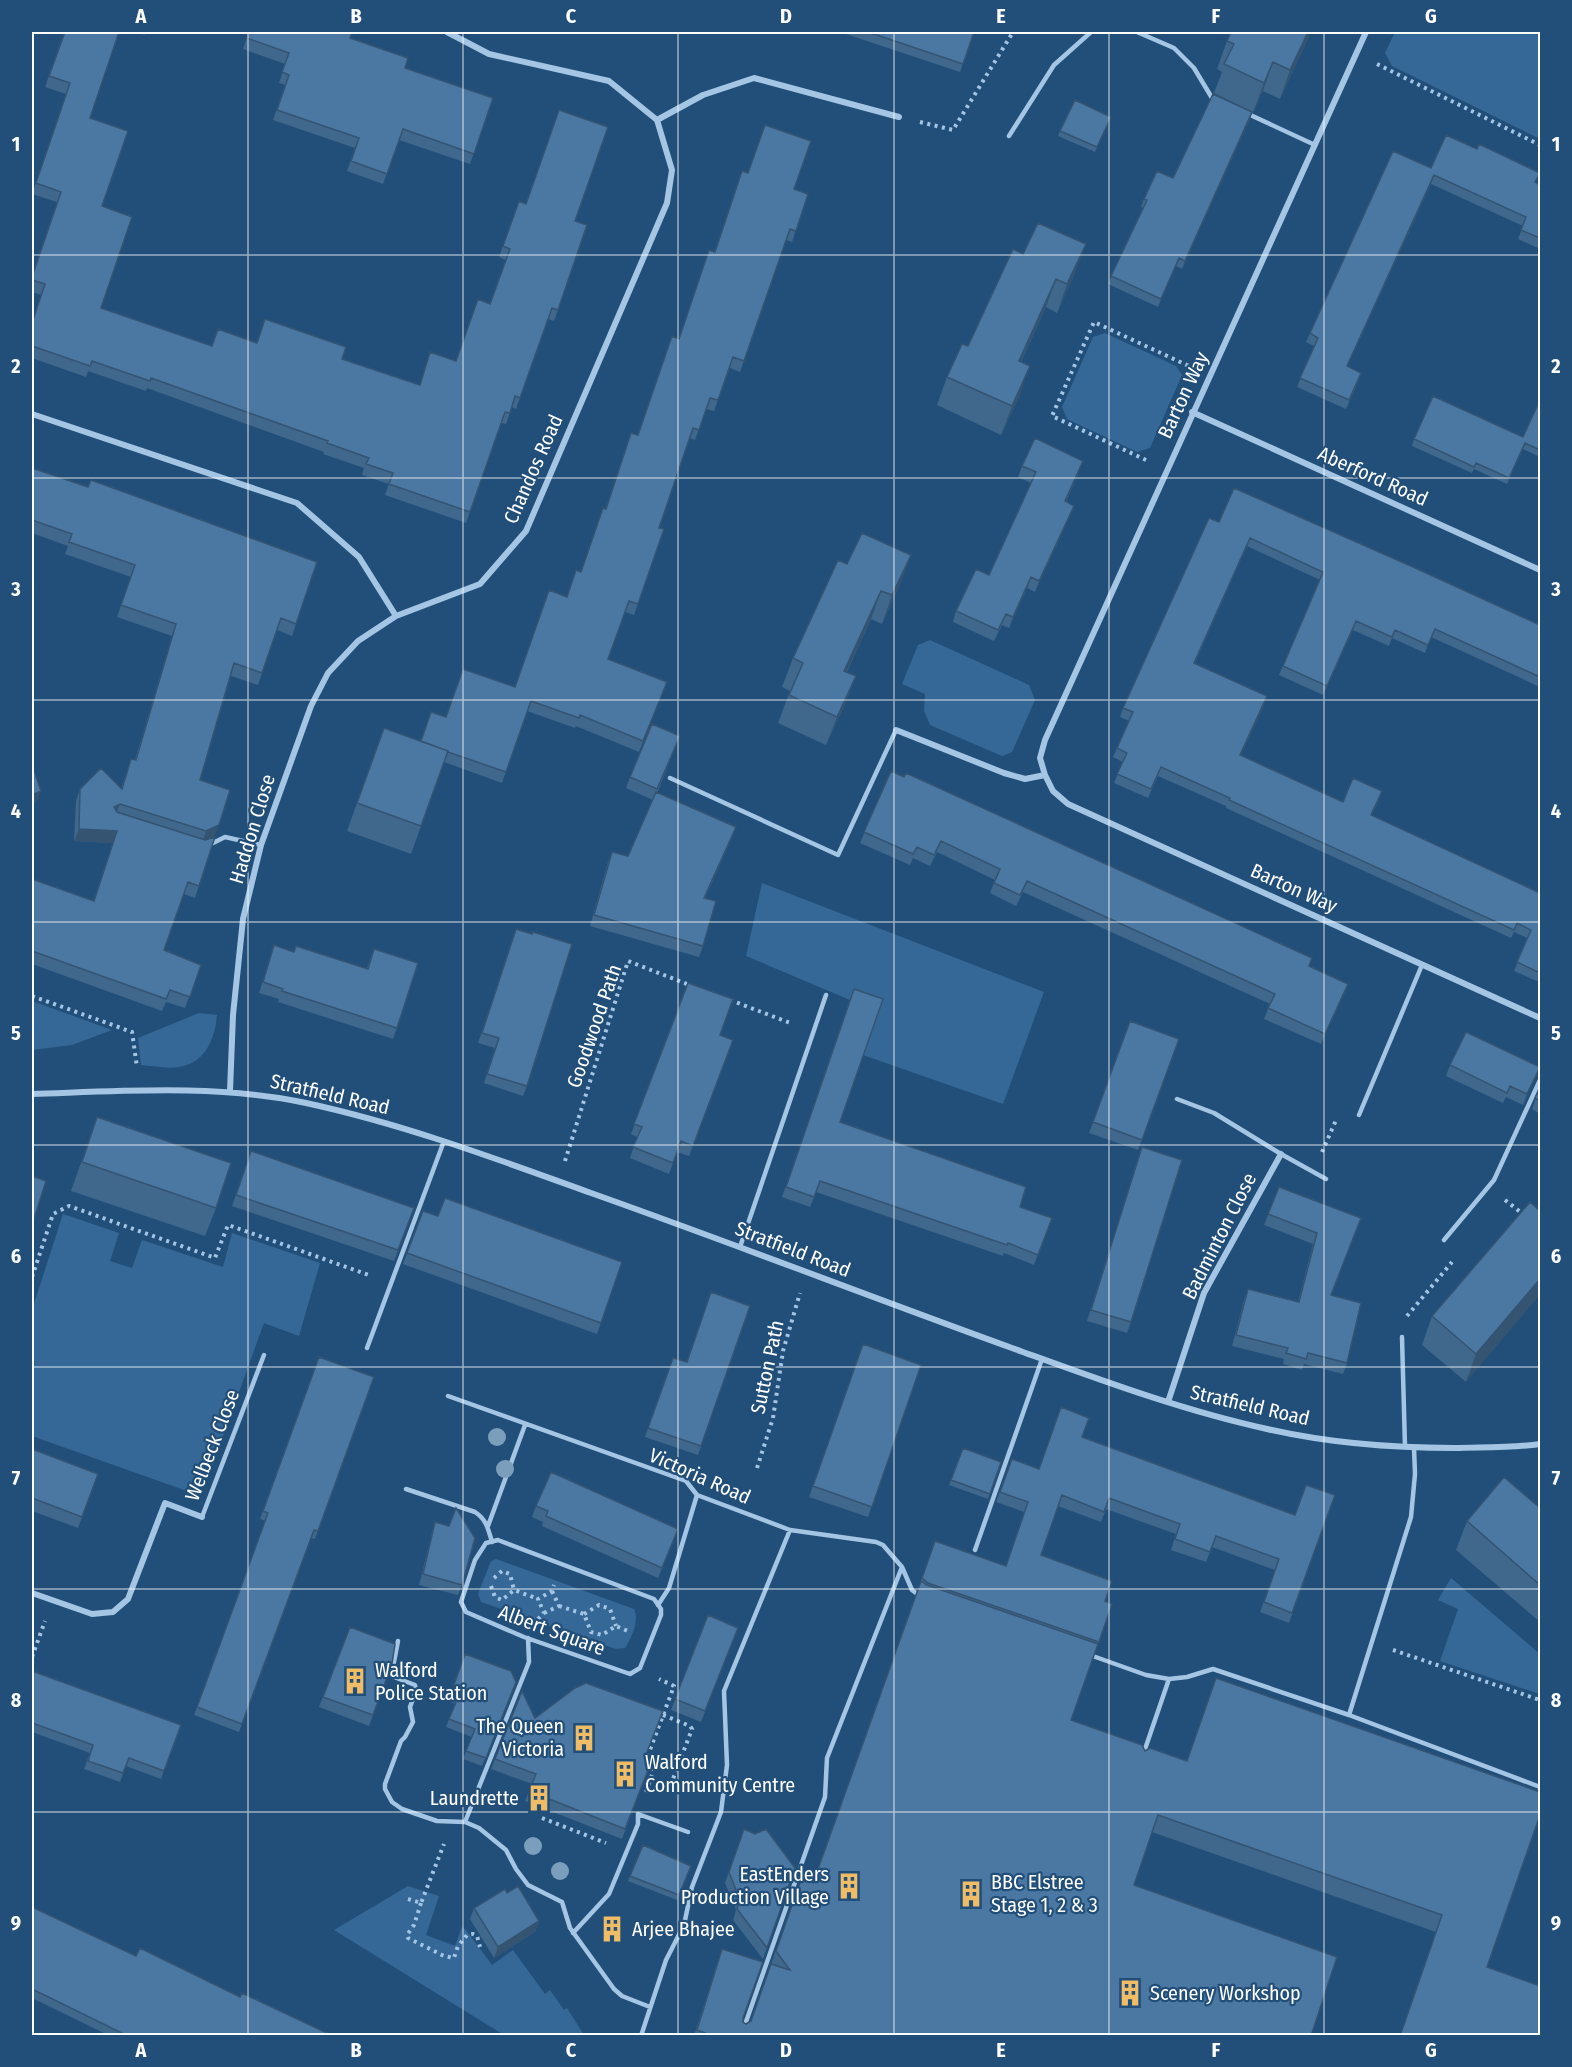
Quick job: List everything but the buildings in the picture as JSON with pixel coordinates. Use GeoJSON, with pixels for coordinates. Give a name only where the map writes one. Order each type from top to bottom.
{"type":"FeatureCollection","features":[{"type":"Feature","properties":{"kind":"street"},"geometry":{"type":"LineString","coordinates":[[447,32],[489,54],[609,81],[657,120],[703,94],[754,78],[899,117]]}},
{"type":"Feature","properties":{"kind":"street","name":"Barton Way"},"geometry":{"type":"LineString","coordinates":[[1366,32],[1192,412],[1168,470],[1045,740],[1040,758],[1053,791],[1068,804],[1540,1018]]}},
{"type":"Feature","properties":{"kind":"street","name":"Chandos Road"},"geometry":{"type":"LineString","coordinates":[[396,616],[480,584],[526,531],[667,203],[672,170],[657,120]]}},
{"type":"Feature","properties":{"kind":"street","name":"Aberford Road"},"geometry":{"type":"LineString","coordinates":[[1192,412],[1540,570]]}},
{"type":"Feature","properties":{"kind":"street"},"geometry":{"type":"LineString","coordinates":[[32,414],[297,503],[359,557],[396,616]]}},
{"type":"Feature","properties":{"kind":"street","name":"Haddon Close"},"geometry":{"type":"LineString","coordinates":[[230,1091],[233,1015],[243,919],[261,845],[311,706],[328,672],[358,641],[396,616]]}},
{"type":"Feature","properties":{"kind":"street"},"geometry":{"type":"LineString","coordinates":[[896,730],[1004,773],[1025,779],[1045,774]]}},
{"type":"Feature","properties":{"kind":"street","name":"Stratfield Road"},"geometry":{"type":"LineString","coordinates":[[32,1094],[230,1091],[304,1102],[379,1121],[444,1141],[740,1246],[1042,1359],[1168,1402],[1267,1430],[1337,1441],[1414,1448],[1517,1447],[1540,1444]]}},
{"type":"Feature","properties":{"kind":"street","name":"Badminton Close"},"geometry":{"type":"LineString","coordinates":[[1168,1402],[1204,1293],[1281,1155]]}},
{"type":"Feature","properties":{"kind":"street","name":"Welbeck Close"},"geometry":{"type":"LineString","coordinates":[[32,1593],[92,1614],[113,1612],[128,1599],[165,1503],[202,1517]]}},
{"type":"Feature","properties":{"kind":"lane"},"geometry":{"type":"LineString","coordinates":[[1009,136],[1054,65],[1091,32]]}},
{"type":"Feature","properties":{"kind":"lane"},"geometry":{"type":"LineString","coordinates":[[1137,32],[1174,48],[1194,68],[1212,98],[1222,102]]}},
{"type":"Feature","properties":{"kind":"lane"},"geometry":{"type":"LineString","coordinates":[[1243,112],[1315,145]]}},
{"type":"Feature","properties":{"kind":"lane"},"geometry":{"type":"LineString","coordinates":[[670,778],[838,855],[896,730]]}},
{"type":"Feature","properties":{"kind":"lane"},"geometry":{"type":"LineString","coordinates":[[202,848],[225,837],[261,845]]}},
{"type":"Feature","properties":{"kind":"lane"},"geometry":{"type":"LineString","coordinates":[[1359,1114],[1422,965]]}},
{"type":"Feature","properties":{"kind":"lane"},"geometry":{"type":"LineString","coordinates":[[740,1246],[826,995]]}},
{"type":"Feature","properties":{"kind":"lane"},"geometry":{"type":"LineString","coordinates":[[1444,1240],[1494,1180],[1540,1080]]}},
{"type":"Feature","properties":{"kind":"lane"},"geometry":{"type":"LineString","coordinates":[[1177,1099],[1214,1113],[1281,1155],[1326,1179]]}},
{"type":"Feature","properties":{"kind":"lane"},"geometry":{"type":"LineString","coordinates":[[367,1348],[444,1141]]}},
{"type":"Feature","properties":{"kind":"lane"},"geometry":{"type":"LineString","coordinates":[[1402,1337],[1406,1447]]}},
{"type":"Feature","properties":{"kind":"lane","name":"Welbeck Close"},"geometry":{"type":"LineString","coordinates":[[202,1517],[264,1354]]}},
{"type":"Feature","properties":{"kind":"lane"},"geometry":{"type":"LineString","coordinates":[[975,1550],[1042,1359]]}},
{"type":"Feature","properties":{"kind":"lane","name":"Victoria Road"},"geometry":{"type":"LineString","coordinates":[[448,1396],[686,1481],[697,1495],[790,1530],[876,1542],[883,1545],[902,1567],[912,1590],[922,1598]]}},
{"type":"Feature","properties":{"kind":"lane"},"geometry":{"type":"LineString","coordinates":[[488,1526],[525,1425]]}},
{"type":"Feature","properties":{"kind":"lane"},"geometry":{"type":"LineString","coordinates":[[1349,1715],[1411,1517],[1415,1474],[1414,1448]]}},
{"type":"Feature","properties":{"kind":"lane"},"geometry":{"type":"LineString","coordinates":[[406,1489],[475,1512],[488,1526],[492,1542],[498,1540],[654,1599],[662,1609],[661,1615],[640,1668]]}},
{"type":"Feature","properties":{"kind":"lane"},"geometry":{"type":"LineString","coordinates":[[658,1605],[669,1588],[697,1495]]}},
{"type":"Feature","properties":{"kind":"lane"},"geometry":{"type":"LineString","coordinates":[[641,2036],[666,1960],[684,1925],[692,1887],[721,1812],[726,1765],[723,1691],[790,1530]]}},
{"type":"Feature","properties":{"kind":"lane","name":"Albert Square"},"geometry":{"type":"LineString","coordinates":[[492,1542],[486,1543],[475,1560],[461,1602],[462,1607],[471,1616],[630,1674],[640,1668]]}},
{"type":"Feature","properties":{"kind":"lane"},"geometry":{"type":"LineString","coordinates":[[741,2036],[825,1797],[827,1758],[902,1567]]}},
{"type":"Feature","properties":{"kind":"lane"},"geometry":{"type":"LineString","coordinates":[[465,1822],[530,1662],[526,1637]]}},
{"type":"Feature","properties":{"kind":"lane"},"geometry":{"type":"LineString","coordinates":[[398,1641],[392,1672],[394,1677],[415,1685],[416,1691],[410,1707],[413,1722],[401,1741],[385,1784],[385,1789],[392,1802],[402,1809],[437,1821],[465,1822],[479,1828],[506,1850],[528,1886],[562,1902],[567,1922],[573,1933],[614,1989],[622,1996],[650,2007]]}},
{"type":"Feature","properties":{"kind":"lane"},"geometry":{"type":"LineString","coordinates":[[1079,1652],[1146,1674],[1169,1679],[1187,1677],[1213,1668],[1349,1715],[1540,1788]]}},
{"type":"Feature","properties":{"kind":"lane"},"geometry":{"type":"LineString","coordinates":[[1140,1763],[1169,1679]]}},
{"type":"Feature","properties":{"kind":"lane"},"geometry":{"type":"LineString","coordinates":[[573,1933],[609,1894],[638,1824],[638,1814],[688,1832]]}},
{"type":"Feature","properties":{"kind":"path"},"geometry":{"type":"LineString","coordinates":[[899,117],[953,130],[1013,32]]}},
{"type":"Feature","properties":{"kind":"path"},"geometry":{"type":"LineString","coordinates":[[1356,54],[1540,145]]}},
{"type":"Feature","properties":{"kind":"path"},"geometry":{"type":"LineString","coordinates":[[1168,470],[1052,416],[1094,322],[1210,376]]}},
{"type":"Feature","properties":{"kind":"path","name":"Goodwood Path"},"geometry":{"type":"LineString","coordinates":[[559,1181],[628,961],[693,986]]}},
{"type":"Feature","properties":{"kind":"path"},"geometry":{"type":"LineString","coordinates":[[32,996],[132,1032],[140,1092]]}},
{"type":"Feature","properties":{"kind":"path"},"geometry":{"type":"LineString","coordinates":[[726,999],[813,1032]]}},
{"type":"Feature","properties":{"kind":"path"},"geometry":{"type":"LineString","coordinates":[[1498,1205],[1504,1199],[1531,1221]]}},
{"type":"Feature","properties":{"kind":"path"},"geometry":{"type":"LineString","coordinates":[[32,1277],[53,1214],[69,1206],[215,1258],[228,1225],[391,1283]]}},
{"type":"Feature","properties":{"kind":"path"},"geometry":{"type":"LineString","coordinates":[[1402,1337],[1399,1326],[1457,1256]]}},
{"type":"Feature","properties":{"kind":"path","name":"Sutton Path"},"geometry":{"type":"LineString","coordinates":[[757,1468],[773,1418],[783,1351],[806,1272]]}},
{"type":"Feature","properties":{"kind":"path"},"geometry":{"type":"LineString","coordinates":[[559,1564],[552,1591],[559,1606]]}},
{"type":"Feature","properties":{"kind":"path"},"geometry":{"type":"LineString","coordinates":[[502,1571],[510,1574],[514,1590],[502,1600],[495,1597],[489,1582],[502,1571]]}},
{"type":"Feature","properties":{"kind":"path"},"geometry":{"type":"LineString","coordinates":[[514,1590],[538,1599],[544,1613]]}},
{"type":"Feature","properties":{"kind":"path"},"geometry":{"type":"LineString","coordinates":[[538,1599],[552,1591]]}},
{"type":"Feature","properties":{"kind":"path"},"geometry":{"type":"LineString","coordinates":[[32,1657],[52,1600]]}},
{"type":"Feature","properties":{"kind":"path"},"geometry":{"type":"LineString","coordinates":[[526,1637],[544,1613],[559,1606],[584,1614],[599,1605],[610,1609],[616,1626],[651,1641]]}},
{"type":"Feature","properties":{"kind":"path"},"geometry":{"type":"LineString","coordinates":[[584,1614],[591,1632],[602,1635],[616,1626]]}},
{"type":"Feature","properties":{"kind":"path"},"geometry":{"type":"LineString","coordinates":[[1373,1642],[1540,1700]]}},
{"type":"Feature","properties":{"kind":"path"},"geometry":{"type":"LineString","coordinates":[[638,1814],[653,1772],[648,1755],[674,1686],[640,1668]]}},
{"type":"Feature","properties":{"kind":"path"},"geometry":{"type":"LineString","coordinates":[[663,1715],[690,1726],[692,1729],[671,1784]]}},
{"type":"Feature","properties":{"kind":"path"},"geometry":{"type":"LineString","coordinates":[[542,1818],[627,1851]]}},
{"type":"Feature","properties":{"kind":"path"},"geometry":{"type":"LineString","coordinates":[[453,1822],[414,1925],[407,1935],[408,1938],[444,1956],[454,1958],[458,1946],[467,1935],[477,1936],[480,1947]]}},
{"type":"Feature","properties":{"kind":"path"},"geometry":{"type":"LineString","coordinates":[[408,1899],[421,1903]]}},
{"type":"Feature","properties":{"kind":"shaded area"},"geometry":{"type":"Polygon","coordinates":[[[1395,32],[1540,32],[1540,139],[1392,66],[1385,53],[1395,32]]]}},
{"type":"Feature","properties":{"kind":"shaded area"},"geometry":{"type":"Polygon","coordinates":[[[1105,333],[1176,366],[1182,375],[1150,448],[1137,452],[1067,419],[1062,407],[1093,337],[1105,333]]]}},
{"type":"Feature","properties":{"kind":"shaded area"},"geometry":{"type":"Polygon","coordinates":[[[930,640],[1029,685],[1035,700],[1012,752],[1002,756],[930,725],[924,711],[925,694],[902,684],[918,645],[930,640]]]}},
{"type":"Feature","properties":{"kind":"shaded area"},"geometry":{"type":"Polygon","coordinates":[[[762,883],[1044,992],[1003,1104],[863,1055],[878,1009],[850,1000],[746,956],[762,883]]]}},
{"type":"Feature","properties":{"kind":"shaded area"},"geometry":{"type":"Polygon","coordinates":[[[32,1001],[112,1030],[72,1045],[32,1050],[32,1001]]]}},
{"type":"Feature","properties":{"kind":"shaded area"},"geometry":{"type":"Polygon","coordinates":[[[199,1013],[217,1015],[211,1041],[202,1055],[188,1065],[179,1067],[141,1065],[138,1038],[199,1013]]]}},
{"type":"Feature","properties":{"kind":"shaded area"},"geometry":{"type":"Polygon","coordinates":[[[63,1214],[119,1233],[110,1261],[132,1268],[142,1240],[223,1267],[232,1233],[320,1263],[299,1336],[264,1323],[210,1472],[199,1485],[184,1490],[32,1436],[32,1310],[63,1214]]]}},
{"type":"Feature","properties":{"kind":"shaded area"},"geometry":{"type":"Polygon","coordinates":[[[496,1559],[634,1609],[635,1624],[625,1648],[616,1649],[481,1602],[478,1594],[491,1561],[496,1559]]]}},
{"type":"Feature","properties":{"kind":"shaded area"},"geometry":{"type":"Polygon","coordinates":[[[1451,1578],[1540,1654],[1540,1694],[1440,1661],[1458,1609],[1438,1600],[1451,1578]]]}},
{"type":"Feature","properties":{"kind":"shaded area"},"geometry":{"type":"Polygon","coordinates":[[[408,1886],[439,1896],[426,1935],[455,1946],[462,1927],[492,1965],[513,1950],[545,1994],[550,1990],[564,2010],[567,2008],[584,2035],[504,2035],[334,1930],[408,1886]]]}},
{"type":"Feature","properties":{"kind":"place","name":"Walford Police Station"},"geometry":{"type":"Point","coordinates":[355,1681]}},
{"type":"Feature","properties":{"kind":"place","name":"The Queen Victoria"},"geometry":{"type":"Point","coordinates":[584,1738]}},
{"type":"Feature","properties":{"kind":"place","name":"Walford Community Centre"},"geometry":{"type":"Point","coordinates":[625,1774]}},
{"type":"Feature","properties":{"kind":"place","name":"Laundrette"},"geometry":{"type":"Point","coordinates":[539,1798]}},
{"type":"Feature","properties":{"kind":"place","name":"EastEnders Production Village"},"geometry":{"type":"Point","coordinates":[849,1886]}},
{"type":"Feature","properties":{"kind":"place","name":"BBC Elstree Stage 1, 2 & 3"},"geometry":{"type":"Point","coordinates":[971,1894]}},
{"type":"Feature","properties":{"kind":"place","name":"Arjee Bhajee"},"geometry":{"type":"Point","coordinates":[612,1929]}},
{"type":"Feature","properties":{"kind":"place","name":"Scenery Workshop"},"geometry":{"type":"Point","coordinates":[1130,1993]}}]}
